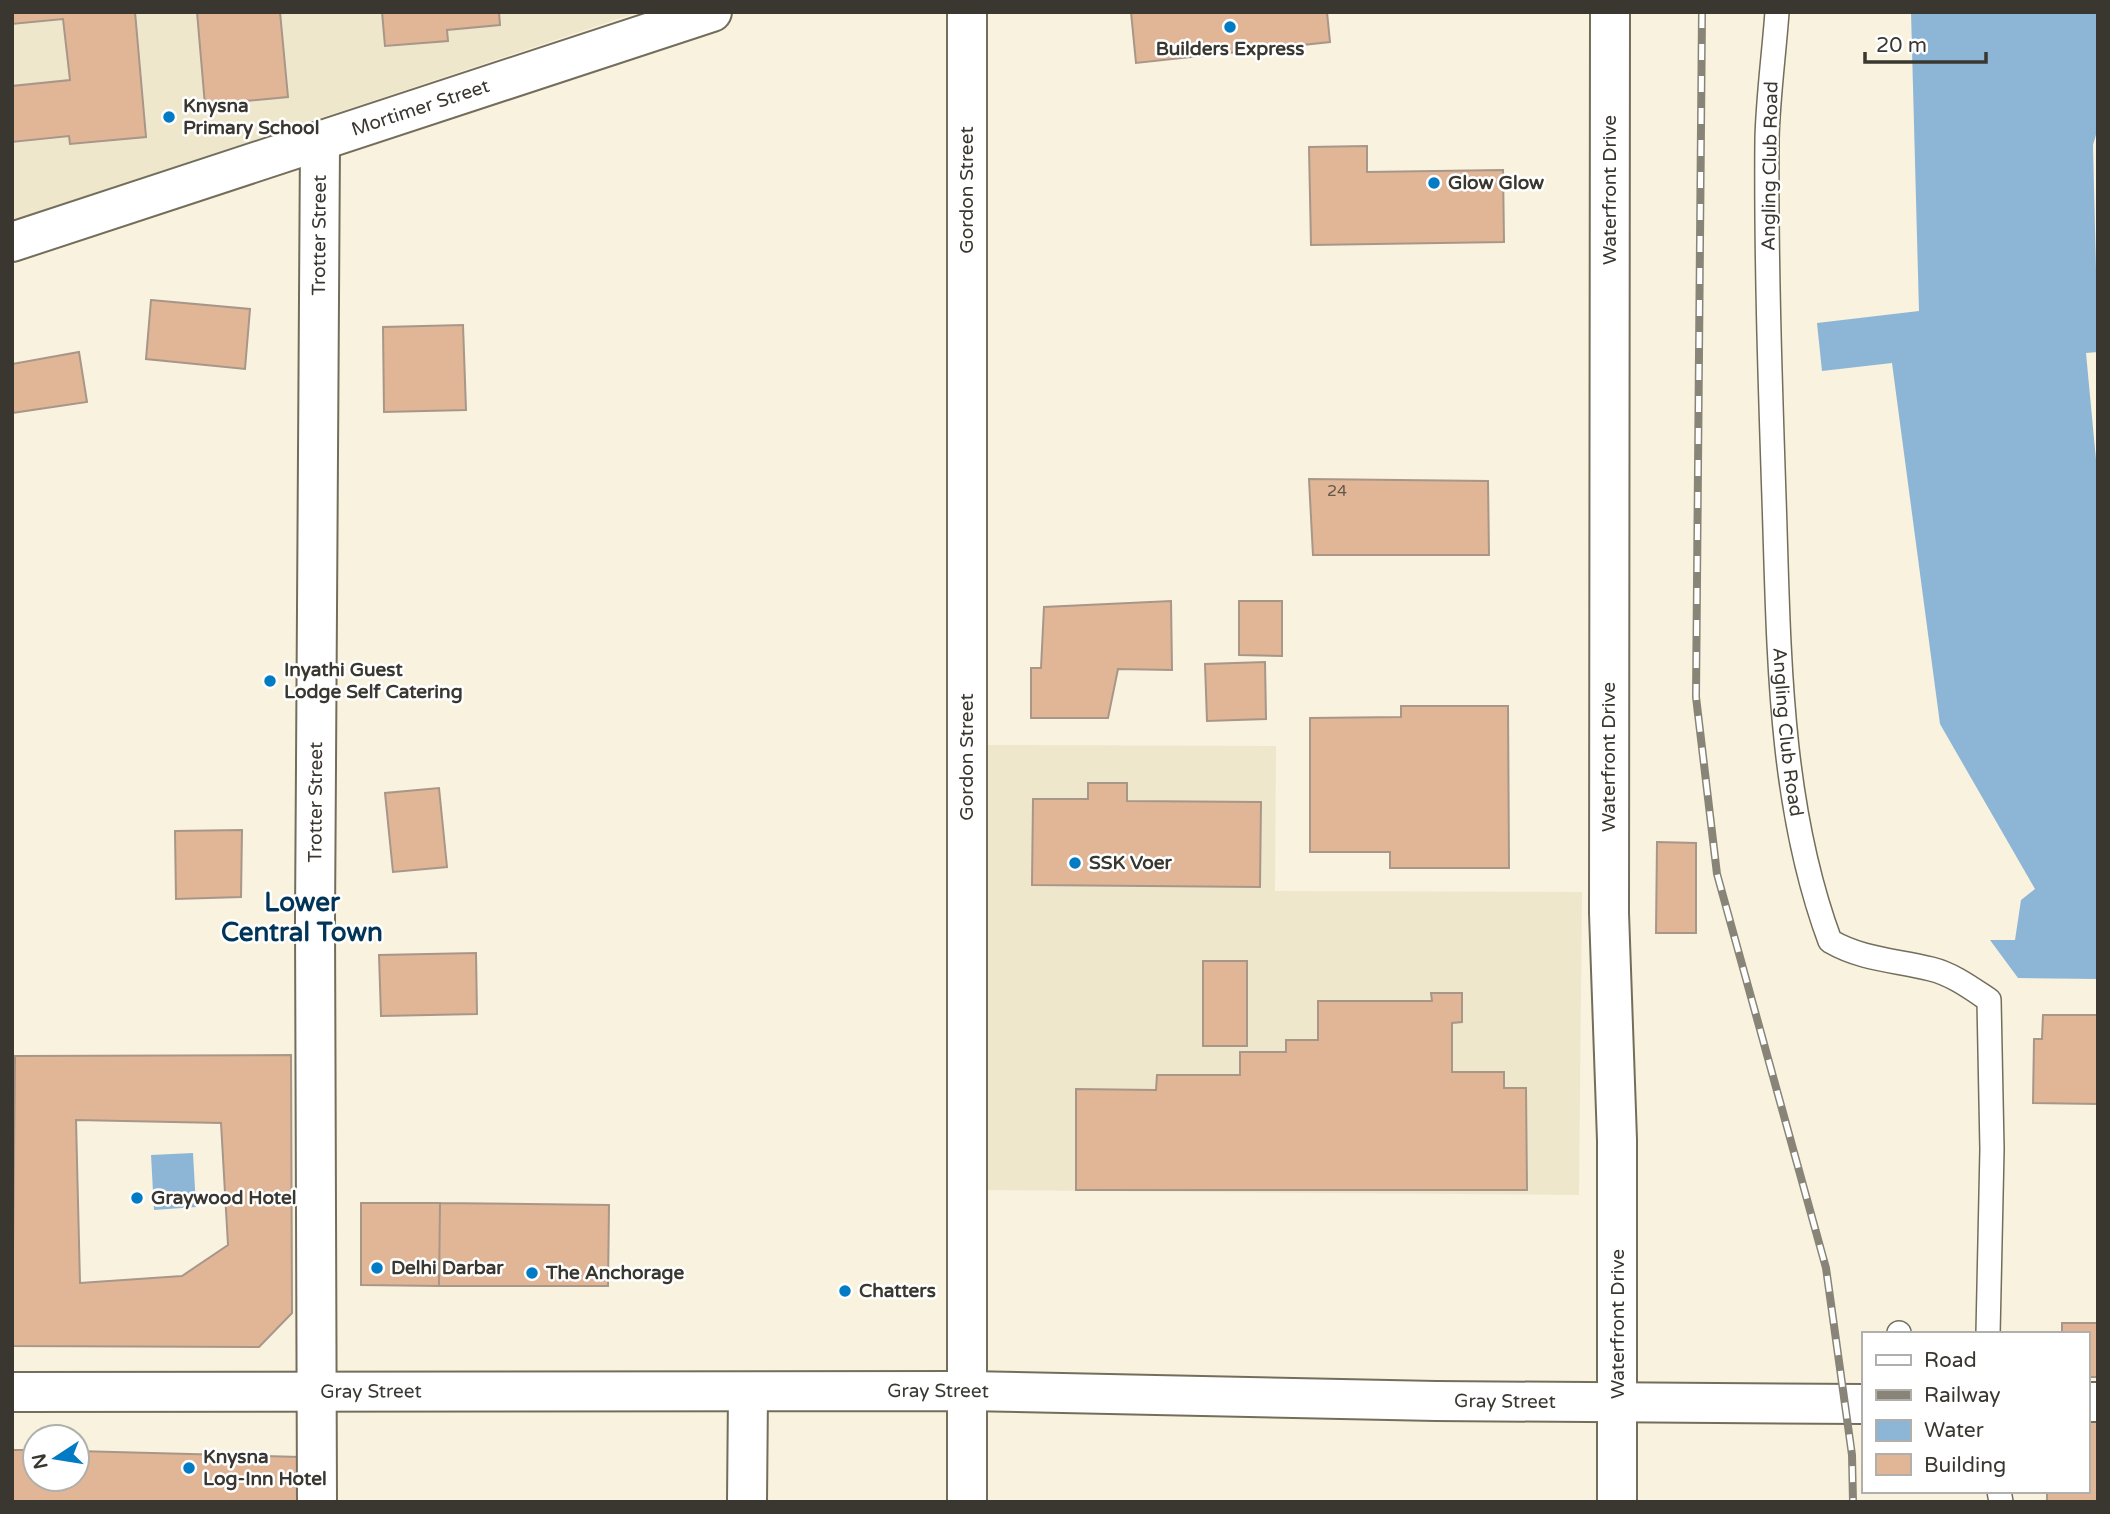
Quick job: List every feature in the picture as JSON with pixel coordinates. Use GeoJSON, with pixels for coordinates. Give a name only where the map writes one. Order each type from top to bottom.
{"type":"FeatureCollection","features":[{"type":"Feature","properties":{"kind":"street","name":"Mortimer Street"},"geometry":{"type":"LineString","coordinates":[[12,242],[712,12]]}},
{"type":"Feature","properties":{"kind":"street","name":"Gordon Street"},"geometry":{"type":"LineString","coordinates":[[967,12],[967,1502]]}},
{"type":"Feature","properties":{"kind":"street","name":"Waterfront Drive"},"geometry":{"type":"LineString","coordinates":[[1610,12],[1609,913],[1617,1140],[1617,1502]]}},
{"type":"Feature","properties":{"kind":"street","name":"Trotter Street"},"geometry":{"type":"LineString","coordinates":[[317,1502],[315,907],[320,143]]}},
{"type":"Feature","properties":{"kind":"street","name":"Gray Street"},"geometry":{"type":"LineString","coordinates":[[12,1392],[967,1391],[1436,1401],[1862,1404]]}},
{"type":"Feature","properties":{"kind":"street"},"geometry":{"type":"LineString","coordinates":[[747,1502],[748,1393]]}},
{"type":"Feature","properties":{"kind":"lane","name":"Angling Club Road"},"geometry":{"type":"LineString","coordinates":[[1777,12],[1767,136],[1768,328],[1776,572],[1789,775],[1805,856],[1830,941],[1852,953],[1931,969],[1957,979],[1989,1000],[1992,1163],[1988,1332]]}},
{"type":"Feature","properties":{"kind":"shaded area","name":"Knysna Primary School"},"geometry":{"type":"Polygon","coordinates":[[[12,12],[639,12],[12,221],[12,12]]]}},
{"type":"Feature","properties":{"kind":"shaded area"},"geometry":{"type":"Polygon","coordinates":[[[985,745],[1276,746],[1275,891],[1582,892],[1579,1195],[985,1190],[985,745]]]}},
{"type":"Feature","properties":{"kind":"water"},"geometry":{"type":"Polygon","coordinates":[[[1911,12],[2098,12],[2098,128],[2093,145],[2098,352],[2086,353],[2098,481],[2098,979],[2018,978],[1990,940],[2015,940],[2021,900],[2035,889],[1940,724],[1892,363],[1822,371],[1817,323],[1919,311],[1911,12]]]}},
{"type":"Feature","properties":{"kind":"water"},"geometry":{"type":"Polygon","coordinates":[[[193,1153],[196,1207],[154,1210],[151,1155],[193,1153]]]}},
{"type":"Feature","properties":{"kind":"building"},"geometry":{"type":"Polygon","coordinates":[[[12,12],[135,12],[146,137],[70,144],[69,136],[12,142],[12,86],[70,80],[63,19],[12,24],[12,12]]]}},
{"type":"Feature","properties":{"kind":"building"},"geometry":{"type":"Polygon","coordinates":[[[197,12],[280,12],[288,97],[205,105],[197,12]]]}},
{"type":"Feature","properties":{"kind":"building"},"geometry":{"type":"Polygon","coordinates":[[[382,12],[499,12],[500,25],[447,30],[448,41],[385,46],[382,12]]]}},
{"type":"Feature","properties":{"kind":"building","name":"Builders Express"},"geometry":{"type":"Polygon","coordinates":[[[1131,12],[1327,12],[1330,42],[1136,63],[1131,12]]]}},
{"type":"Feature","properties":{"kind":"building"},"geometry":{"type":"Polygon","coordinates":[[[1367,146],[1367,172],[1503,170],[1504,242],[1311,245],[1309,147],[1367,146]]]}},
{"type":"Feature","properties":{"kind":"building"},"geometry":{"type":"Polygon","coordinates":[[[151,300],[250,309],[245,369],[146,359],[151,300]]]}},
{"type":"Feature","properties":{"kind":"building"},"geometry":{"type":"Polygon","coordinates":[[[463,325],[466,410],[384,412],[383,327],[463,325]]]}},
{"type":"Feature","properties":{"kind":"building"},"geometry":{"type":"Polygon","coordinates":[[[79,352],[87,402],[12,413],[12,364],[79,352]]]}},
{"type":"Feature","properties":{"kind":"building"},"geometry":{"type":"Polygon","coordinates":[[[1309,479],[1488,481],[1489,555],[1313,555],[1309,479]]]}},
{"type":"Feature","properties":{"kind":"building"},"geometry":{"type":"Polygon","coordinates":[[[1171,601],[1172,670],[1118,669],[1108,718],[1031,718],[1031,668],[1041,668],[1044,607],[1171,601]]]}},
{"type":"Feature","properties":{"kind":"building"},"geometry":{"type":"Polygon","coordinates":[[[1239,601],[1282,601],[1282,656],[1239,655],[1239,601]]]}},
{"type":"Feature","properties":{"kind":"building"},"geometry":{"type":"Polygon","coordinates":[[[1265,662],[1266,719],[1207,721],[1205,664],[1265,662]]]}},
{"type":"Feature","properties":{"kind":"building"},"geometry":{"type":"Polygon","coordinates":[[[1401,706],[1508,706],[1509,868],[1390,868],[1390,852],[1310,852],[1310,718],[1401,717],[1401,706]]]}},
{"type":"Feature","properties":{"kind":"building"},"geometry":{"type":"Polygon","coordinates":[[[1088,783],[1127,783],[1127,801],[1261,802],[1260,887],[1032,885],[1033,799],[1088,799],[1088,783]]]}},
{"type":"Feature","properties":{"kind":"building"},"geometry":{"type":"Polygon","coordinates":[[[439,788],[447,867],[393,872],[385,793],[439,788]]]}},
{"type":"Feature","properties":{"kind":"building"},"geometry":{"type":"Polygon","coordinates":[[[242,830],[241,897],[176,899],[175,831],[242,830]]]}},
{"type":"Feature","properties":{"kind":"building"},"geometry":{"type":"Polygon","coordinates":[[[1657,842],[1696,843],[1696,933],[1656,933],[1657,842]]]}},
{"type":"Feature","properties":{"kind":"building"},"geometry":{"type":"Polygon","coordinates":[[[476,953],[477,1014],[381,1016],[379,955],[476,953]]]}},
{"type":"Feature","properties":{"kind":"building"},"geometry":{"type":"Polygon","coordinates":[[[1203,961],[1247,961],[1247,1046],[1203,1046],[1203,961]]]}},
{"type":"Feature","properties":{"kind":"building"},"geometry":{"type":"Polygon","coordinates":[[[1431,993],[1462,993],[1462,1022],[1452,1023],[1452,1072],[1504,1072],[1504,1088],[1526,1088],[1527,1190],[1076,1190],[1076,1089],[1156,1090],[1157,1075],[1240,1075],[1240,1052],[1286,1052],[1286,1040],[1318,1040],[1318,1001],[1432,1001],[1431,993]]]}},
{"type":"Feature","properties":{"kind":"building"},"geometry":{"type":"Polygon","coordinates":[[[2043,1015],[2098,1015],[2098,1104],[2033,1103],[2034,1039],[2042,1039],[2043,1015]]]}},
{"type":"Feature","properties":{"kind":"building"},"geometry":{"type":"Polygon","coordinates":[[[291,1055],[292,1313],[259,1347],[12,1346],[15,1056],[291,1055]],[[76,1120],[80,1283],[182,1276],[228,1245],[221,1123],[76,1120]]]}},
{"type":"Feature","properties":{"kind":"building"},"geometry":{"type":"Polygon","coordinates":[[[361,1203],[440,1203],[439,1286],[361,1285],[361,1203]]]}},
{"type":"Feature","properties":{"kind":"building"},"geometry":{"type":"Polygon","coordinates":[[[440,1203],[609,1205],[608,1286],[439,1286],[440,1203]]]}},
{"type":"Feature","properties":{"kind":"building"},"geometry":{"type":"Polygon","coordinates":[[[2062,1323],[2098,1323],[2098,1377],[2089,1377],[2089,1332],[2062,1332],[2062,1323]]]}},
{"type":"Feature","properties":{"kind":"building"},"geometry":{"type":"Polygon","coordinates":[[[2089,1420],[2098,1420],[2098,1502],[2047,1502],[2047,1493],[2089,1493],[2089,1420]]]}},
{"type":"Feature","properties":{"kind":"building","name":"Knysna Log-Inn Hotel"},"geometry":{"type":"Polygon","coordinates":[[[12,1450],[21,1450],[21,1493],[91,1493],[91,1451],[300,1457],[300,1502],[12,1502],[12,1450]]]}},
{"type":"Feature","properties":{"kind":"railway"},"geometry":{"type":"LineString","coordinates":[[1702,12],[1696,697],[1717,874],[1826,1268],[1852,1455],[1853,1502]]}},
{"type":"Feature","properties":{"kind":"place","name":"Builders Express"},"geometry":{"type":"Point","coordinates":[1230,27]}},
{"type":"Feature","properties":{"kind":"place","name":"Knysna Primary School"},"geometry":{"type":"Point","coordinates":[169,117]}},
{"type":"Feature","properties":{"kind":"place","name":"Glow Glow"},"geometry":{"type":"Point","coordinates":[1434,183]}},
{"type":"Feature","properties":{"kind":"place","name":"Inyathi Guest Lodge Self Catering"},"geometry":{"type":"Point","coordinates":[270,681]}},
{"type":"Feature","properties":{"kind":"place","name":"SSK Voer"},"geometry":{"type":"Point","coordinates":[1075,863]}},
{"type":"Feature","properties":{"kind":"place","name":"Graywood Hotel"},"geometry":{"type":"Point","coordinates":[137,1198]}},
{"type":"Feature","properties":{"kind":"place","name":"Delhi Darbar"},"geometry":{"type":"Point","coordinates":[377,1268]}},
{"type":"Feature","properties":{"kind":"place","name":"The Anchorage"},"geometry":{"type":"Point","coordinates":[532,1273]}},
{"type":"Feature","properties":{"kind":"place","name":"Chatters"},"geometry":{"type":"Point","coordinates":[845,1291]}},
{"type":"Feature","properties":{"kind":"place","name":"Knysna Log-Inn Hotel"},"geometry":{"type":"Point","coordinates":[189,1468]}},
{"type":"Feature","properties":{"kind":"district","name":"Lower Central Town"},"geometry":{"type":"Point","coordinates":[302,917]}}]}
